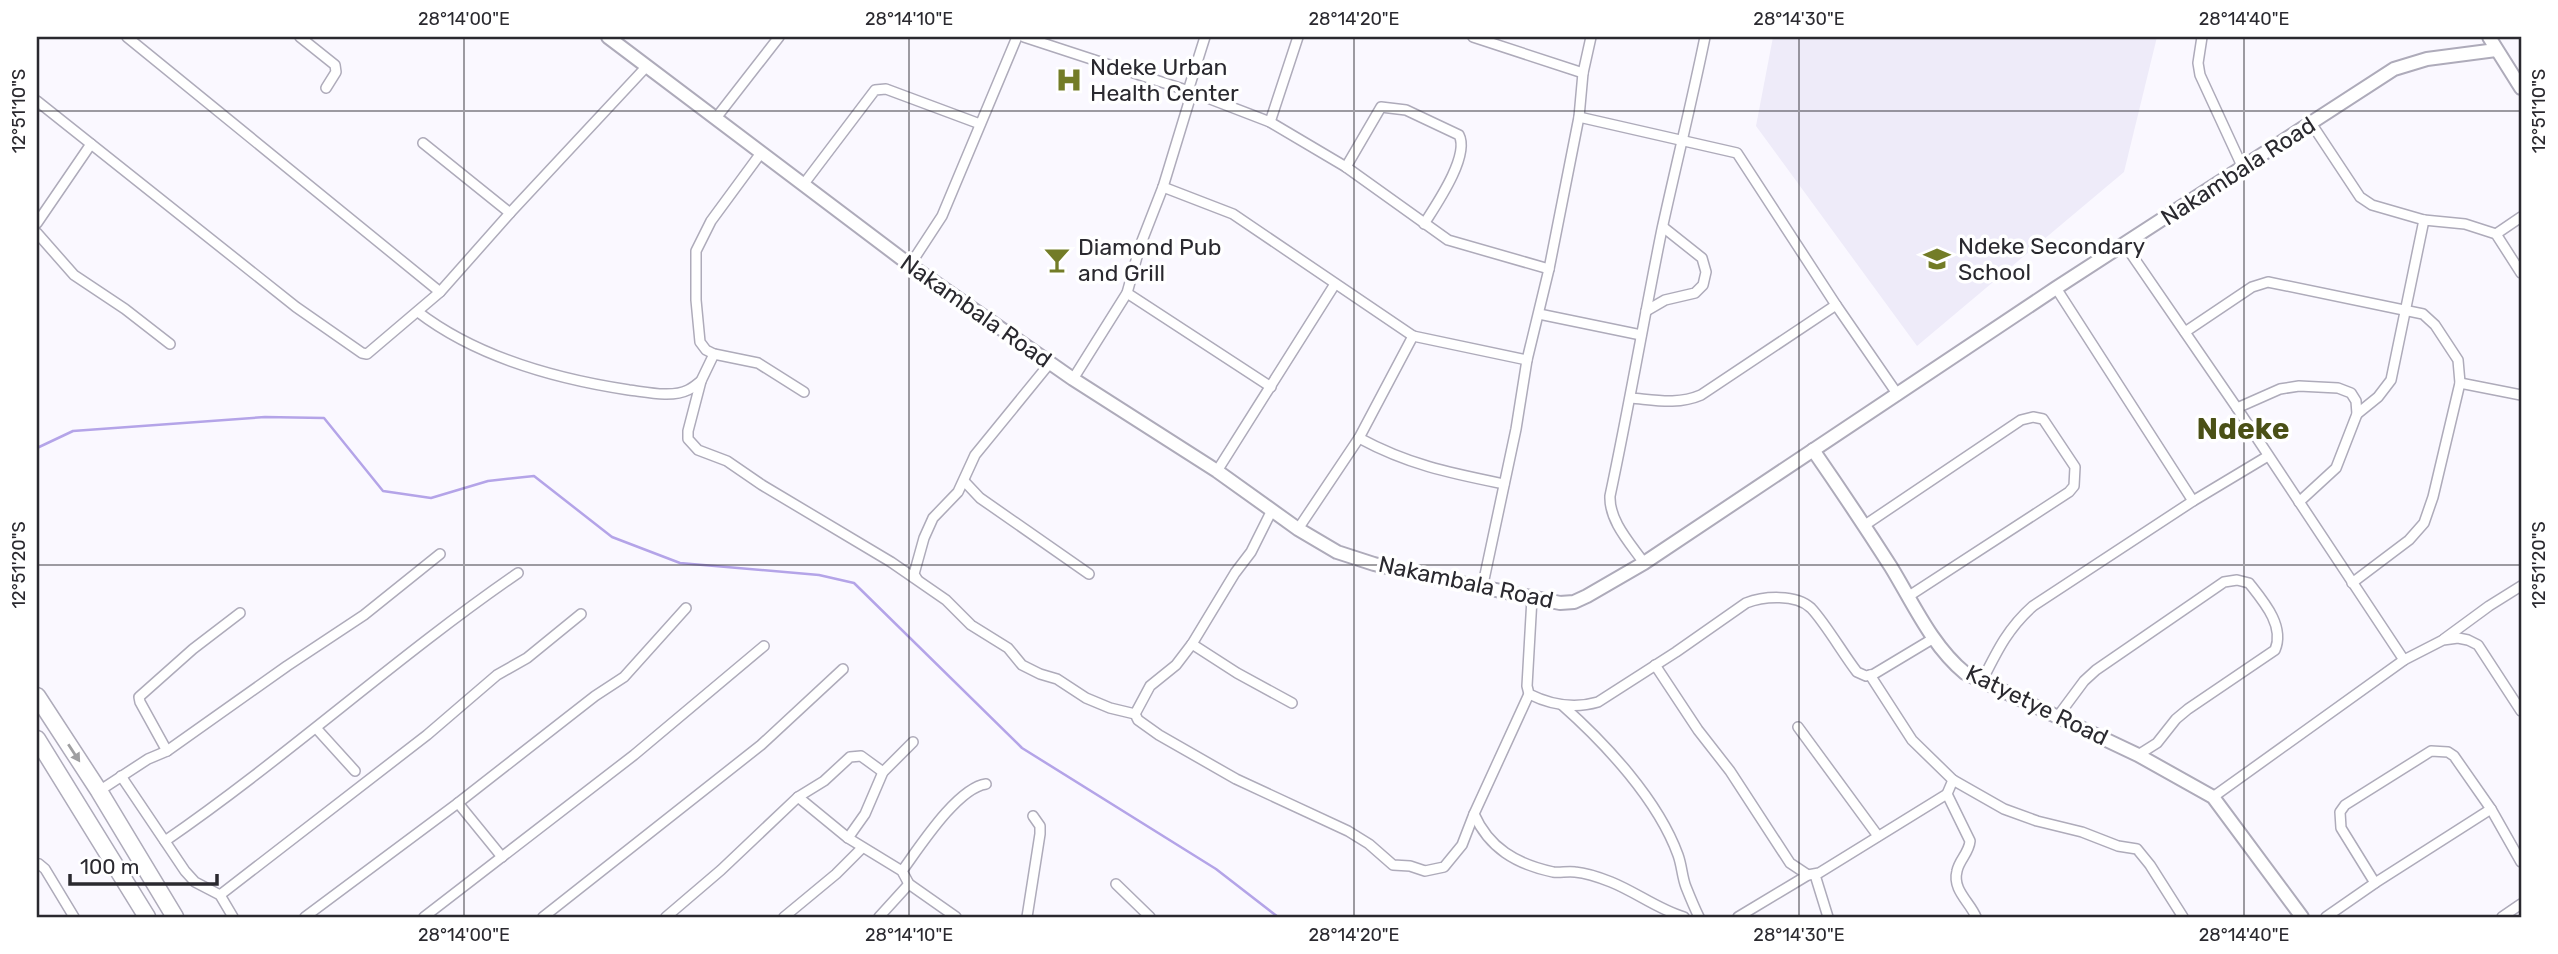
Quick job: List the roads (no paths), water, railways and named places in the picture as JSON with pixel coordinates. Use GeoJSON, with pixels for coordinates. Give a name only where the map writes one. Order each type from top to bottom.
{"type":"FeatureCollection","features":[{"type":"Feature","properties":{"kind":"highway"},"geometry":{"type":"LineString","coordinates":[[37,696],[99,790],[176,917]]}},
{"type":"Feature","properties":{"kind":"highway"},"geometry":{"type":"LineString","coordinates":[[37,738],[147,917]]}},
{"type":"Feature","properties":{"kind":"main road","name":"Nakambala Road"},"geometry":{"type":"LineString","coordinates":[[608,37],[910,265],[1049,363],[1217,471],[1298,529],[1336,552],[1374,564],[1482,589],[1560,603],[1574,602],[1644,563],[2056,288],[2393,69],[2427,59],[2496,50]]}},
{"type":"Feature","properties":{"kind":"main road"},"geometry":{"type":"LineString","coordinates":[[2488,37],[2521,88]]}},
{"type":"Feature","properties":{"kind":"main road","name":"Katyetye Road"},"geometry":{"type":"LineString","coordinates":[[1813,450],[1865,525],[1934,638],[1953,663],[1965,673],[2138,755],[2213,797],[2298,916]]}},
{"type":"Feature","properties":{"kind":"street"},"geometry":{"type":"LineString","coordinates":[[127,37],[440,292]]}},
{"type":"Feature","properties":{"kind":"street"},"geometry":{"type":"LineString","coordinates":[[300,37],[335,65],[336,72],[326,88]]}},
{"type":"Feature","properties":{"kind":"street"},"geometry":{"type":"LineString","coordinates":[[716,118],[779,37]]}},
{"type":"Feature","properties":{"kind":"street"},"geometry":{"type":"LineString","coordinates":[[910,265],[942,216],[1017,37]]}},
{"type":"Feature","properties":{"kind":"street"},"geometry":{"type":"LineString","coordinates":[[1024,37],[1190,91],[1270,122],[1346,167],[1448,240],[1549,269]]}},
{"type":"Feature","properties":{"kind":"street"},"geometry":{"type":"LineString","coordinates":[[1073,379],[1127,293],[1140,247],[1163,187],[1205,37]]}},
{"type":"Feature","properties":{"kind":"street"},"geometry":{"type":"LineString","coordinates":[[1270,122],[1298,37]]}},
{"type":"Feature","properties":{"kind":"street"},"geometry":{"type":"LineString","coordinates":[[1473,37],[1583,73]]}},
{"type":"Feature","properties":{"kind":"street"},"geometry":{"type":"LineString","coordinates":[[1482,589],[1517,429],[1527,360],[1549,269],[1579,117],[1583,73],[1591,37]]}},
{"type":"Feature","properties":{"kind":"street"},"geometry":{"type":"LineString","coordinates":[[1644,563],[1613,517],[1609,508],[1610,496],[1663,227],[1705,37]]}},
{"type":"Feature","properties":{"kind":"street"},"geometry":{"type":"LineString","coordinates":[[2202,37],[2198,63],[2200,75],[2242,166]]}},
{"type":"Feature","properties":{"kind":"street"},"geometry":{"type":"LineString","coordinates":[[37,101],[296,307],[362,354],[368,354],[440,292],[510,212],[647,66]]}},
{"type":"Feature","properties":{"kind":"street"},"geometry":{"type":"LineString","coordinates":[[803,185],[875,90],[886,89],[980,124]]}},
{"type":"Feature","properties":{"kind":"street"},"geometry":{"type":"LineString","coordinates":[[1346,167],[1381,107],[1406,110],[1459,135],[1462,144],[1453,175],[1424,224]]}},
{"type":"Feature","properties":{"kind":"street"},"geometry":{"type":"LineString","coordinates":[[1579,117],[1737,153],[1898,395]]}},
{"type":"Feature","properties":{"kind":"street"},"geometry":{"type":"LineString","coordinates":[[2312,123],[2360,198],[2372,205],[2424,220],[2465,224],[2496,234],[2521,273]]}},
{"type":"Feature","properties":{"kind":"street"},"geometry":{"type":"LineString","coordinates":[[423,143],[510,212]]}},
{"type":"Feature","properties":{"kind":"street"},"geometry":{"type":"LineString","coordinates":[[37,223],[91,144]]}},
{"type":"Feature","properties":{"kind":"street"},"geometry":{"type":"LineString","coordinates":[[761,153],[711,220],[695,251],[696,300],[701,342],[706,350],[714,354],[758,363],[804,392]]}},
{"type":"Feature","properties":{"kind":"street"},"geometry":{"type":"LineString","coordinates":[[1163,187],[1233,214],[1413,336],[1527,360]]}},
{"type":"Feature","properties":{"kind":"street"},"geometry":{"type":"LineString","coordinates":[[2496,234],[2521,217]]}},
{"type":"Feature","properties":{"kind":"street"},"geometry":{"type":"LineString","coordinates":[[2357,414],[2378,397],[2391,380],[2424,220]]}},
{"type":"Feature","properties":{"kind":"street"},"geometry":{"type":"LineString","coordinates":[[1646,311],[1665,300],[1695,293],[1703,285],[1706,272],[1702,258],[1663,227]]}},
{"type":"Feature","properties":{"kind":"street"},"geometry":{"type":"LineString","coordinates":[[37,233],[74,275],[125,309],[170,344]]}},
{"type":"Feature","properties":{"kind":"street"},"geometry":{"type":"LineString","coordinates":[[2125,245],[2404,660]]}},
{"type":"Feature","properties":{"kind":"street"},"geometry":{"type":"LineString","coordinates":[[2185,332],[2252,288],[2268,282],[2423,314],[2448,342],[2458,360],[2460,383],[2433,497],[2424,523],[2409,540],[2352,583]]}},
{"type":"Feature","properties":{"kind":"street"},"geometry":{"type":"LineString","coordinates":[[1217,471],[1335,284]]}},
{"type":"Feature","properties":{"kind":"street"},"geometry":{"type":"LineString","coordinates":[[2056,288],[2193,501]]}},
{"type":"Feature","properties":{"kind":"street"},"geometry":{"type":"LineString","coordinates":[[1127,293],[1271,387]]}},
{"type":"Feature","properties":{"kind":"street"},"geometry":{"type":"LineString","coordinates":[[1631,398],[1675,402],[1701,395],[1836,305]]}},
{"type":"Feature","properties":{"kind":"street"},"geometry":{"type":"LineString","coordinates":[[418,312],[440,328],[544,374],[604,386],[666,393],[690,390],[701,381]]}},
{"type":"Feature","properties":{"kind":"street"},"geometry":{"type":"LineString","coordinates":[[1539,314],[1641,335]]}},
{"type":"Feature","properties":{"kind":"street"},"geometry":{"type":"LineString","coordinates":[[1298,529],[1359,438],[1413,336]]}},
{"type":"Feature","properties":{"kind":"street"},"geometry":{"type":"LineString","coordinates":[[714,354],[701,381],[688,430],[688,439],[698,450],[727,461],[918,580],[946,600],[971,625],[1008,648],[1022,665],[1054,678],[1086,698],[1135,714],[1138,720],[1159,735],[1236,779],[1348,831],[1369,844],[1393,865],[1410,866],[1425,871],[1444,867],[1462,845],[1529,694],[1527,686],[1532,598]]}},
{"type":"Feature","properties":{"kind":"street"},"geometry":{"type":"LineString","coordinates":[[918,580],[914,575],[933,518],[958,492],[975,455],[1049,363]]}},
{"type":"Feature","properties":{"kind":"street"},"geometry":{"type":"LineString","coordinates":[[2460,383],[2521,395]]}},
{"type":"Feature","properties":{"kind":"street"},"geometry":{"type":"LineString","coordinates":[[2237,408],[2280,389],[2315,386],[2338,388],[2351,393],[2356,401],[2357,414],[2336,468],[2298,502]]}},
{"type":"Feature","properties":{"kind":"street"},"geometry":{"type":"LineString","coordinates":[[1865,525],[2021,420],[2033,417],[2043,419],[2075,467],[2074,486],[2068,492],[1909,596]]}},
{"type":"Feature","properties":{"kind":"street"},"geometry":{"type":"LineString","coordinates":[[1359,438],[1391,455],[1419,465],[1504,484]]}},
{"type":"Feature","properties":{"kind":"street"},"geometry":{"type":"LineString","coordinates":[[1982,681],[2002,642],[2025,613],[2193,501],[2268,456]]}},
{"type":"Feature","properties":{"kind":"street"},"geometry":{"type":"LineString","coordinates":[[964,481],[981,498],[1089,575]]}},
{"type":"Feature","properties":{"kind":"street"},"geometry":{"type":"LineString","coordinates":[[1135,714],[1150,687],[1176,665],[1192,644],[1235,573],[1251,552],[1272,510]]}},
{"type":"Feature","properties":{"kind":"street"},"geometry":{"type":"LineString","coordinates":[[99,790],[148,759],[167,751],[364,615],[440,554]]}},
{"type":"Feature","properties":{"kind":"street"},"geometry":{"type":"LineString","coordinates":[[165,841],[316,728],[451,621],[518,573]]}},
{"type":"Feature","properties":{"kind":"street"},"geometry":{"type":"LineString","coordinates":[[2059,716],[2084,681],[2110,659],[2224,582],[2237,580],[2249,583],[2279,628],[2279,640],[2275,650],[2188,709],[2176,719],[2157,744],[2138,755]]}},
{"type":"Feature","properties":{"kind":"street"},"geometry":{"type":"LineString","coordinates":[[2213,797],[2404,660],[2443,640],[2521,586]]}},
{"type":"Feature","properties":{"kind":"street"},"geometry":{"type":"LineString","coordinates":[[1529,694],[1562,705],[1598,702],[1746,603],[1756,599],[1777,598],[1797,601],[1810,607],[1857,672],[1870,675],[1934,638]]}},
{"type":"Feature","properties":{"kind":"street"},"geometry":{"type":"LineString","coordinates":[[305,917],[595,696],[624,677],[686,608]]}},
{"type":"Feature","properties":{"kind":"street"},"geometry":{"type":"LineString","coordinates":[[167,751],[139,697],[193,649],[240,613]]}},
{"type":"Feature","properties":{"kind":"street"},"geometry":{"type":"LineString","coordinates":[[220,895],[427,734],[498,675],[527,658],[581,614]]}},
{"type":"Feature","properties":{"kind":"street"},"geometry":{"type":"LineString","coordinates":[[2443,640],[2468,640],[2478,645],[2521,711]]}},
{"type":"Feature","properties":{"kind":"street"},"geometry":{"type":"LineString","coordinates":[[1192,644],[1237,673],[1292,702]]}},
{"type":"Feature","properties":{"kind":"street"},"geometry":{"type":"LineString","coordinates":[[424,917],[634,755],[764,646]]}},
{"type":"Feature","properties":{"kind":"street"},"geometry":{"type":"LineString","coordinates":[[1655,665],[1698,730],[1730,771],[1790,863],[1811,875],[1828,917]]}},
{"type":"Feature","properties":{"kind":"street"},"geometry":{"type":"LineString","coordinates":[[543,917],[761,745],[843,669]]}},
{"type":"Feature","properties":{"kind":"street"},"geometry":{"type":"LineString","coordinates":[[1870,675],[1912,740],[1953,780],[2004,809],[2037,821],[2082,832],[2118,846],[2137,849],[2183,917]]}},
{"type":"Feature","properties":{"kind":"street"},"geometry":{"type":"LineString","coordinates":[[1562,705],[1587,727],[1650,804],[1678,855],[1686,886],[1699,917]]}},
{"type":"Feature","properties":{"kind":"street"},"geometry":{"type":"LineString","coordinates":[[1798,727],[1878,836]]}},
{"type":"Feature","properties":{"kind":"street"},"geometry":{"type":"LineString","coordinates":[[316,728],[355,771]]}},
{"type":"Feature","properties":{"kind":"street"},"geometry":{"type":"LineString","coordinates":[[848,838],[865,814],[884,772],[913,742]]}},
{"type":"Feature","properties":{"kind":"street"},"geometry":{"type":"LineString","coordinates":[[2375,883],[2341,828],[2340,812],[2345,805],[2431,751],[2440,750],[2454,756],[2491,809],[2521,862]]}},
{"type":"Feature","properties":{"kind":"street"},"geometry":{"type":"LineString","coordinates":[[666,917],[721,870],[798,797],[855,755],[861,756],[884,772]]}},
{"type":"Feature","properties":{"kind":"street"},"geometry":{"type":"LineString","coordinates":[[121,776],[195,882],[220,895],[233,917]]}},
{"type":"Feature","properties":{"kind":"street"},"geometry":{"type":"LineString","coordinates":[[1738,917],[1947,794],[1953,780]]}},
{"type":"Feature","properties":{"kind":"street"},"geometry":{"type":"LineString","coordinates":[[902,871],[947,812],[977,785],[986,784]]}},
{"type":"Feature","properties":{"kind":"street"},"geometry":{"type":"LineString","coordinates":[[1947,794],[1970,841],[1957,869],[1956,880],[1960,892],[1976,917]]}},
{"type":"Feature","properties":{"kind":"street"},"geometry":{"type":"LineString","coordinates":[[798,797],[862,848],[902,871],[909,884],[956,917]]}},
{"type":"Feature","properties":{"kind":"street"},"geometry":{"type":"LineString","coordinates":[[458,803],[502,857]]}},
{"type":"Feature","properties":{"kind":"street"},"geometry":{"type":"LineString","coordinates":[[2326,917],[2491,809]]}},
{"type":"Feature","properties":{"kind":"street"},"geometry":{"type":"LineString","coordinates":[[1474,814],[1488,839],[1507,854],[1555,872],[1576,872],[1608,881],[1684,917]]}},
{"type":"Feature","properties":{"kind":"street"},"geometry":{"type":"LineString","coordinates":[[1027,917],[1040,834],[1040,826],[1033,816]]}},
{"type":"Feature","properties":{"kind":"street"},"geometry":{"type":"LineString","coordinates":[[784,917],[862,848]]}},
{"type":"Feature","properties":{"kind":"street"},"geometry":{"type":"LineString","coordinates":[[37,866],[39,864],[45,869],[74,917]]}},
{"type":"Feature","properties":{"kind":"street"},"geometry":{"type":"LineString","coordinates":[[879,917],[909,884]]}},
{"type":"Feature","properties":{"kind":"street"},"geometry":{"type":"LineString","coordinates":[[1116,884],[1150,917]]}},
{"type":"Feature","properties":{"kind":"street"},"geometry":{"type":"LineString","coordinates":[[2502,917],[2521,904]]}},
{"type":"Feature","properties":{"kind":"waterway"},"geometry":{"type":"LineString","coordinates":[[37,448],[73,431],[265,417],[324,418],[383,491],[431,498],[488,481],[534,476],[612,537],[680,563],[819,575],[854,583],[1022,748],[1216,869],[1278,917]]}},
{"type":"Feature","properties":{"kind":"place","name":"Ndeke Urban Health Center"},"geometry":{"type":"Point","coordinates":[1069,80]}},
{"type":"Feature","properties":{"kind":"place","name":"Ndeke Secondary School"},"geometry":{"type":"Point","coordinates":[1937,259]}},
{"type":"Feature","properties":{"kind":"place","name":"Diamond Pub and Grill"},"geometry":{"type":"Point","coordinates":[1057,260]}},
{"type":"Feature","properties":{"kind":"district","name":"Ndeke"},"geometry":{"type":"Point","coordinates":[2243,429]}}]}
